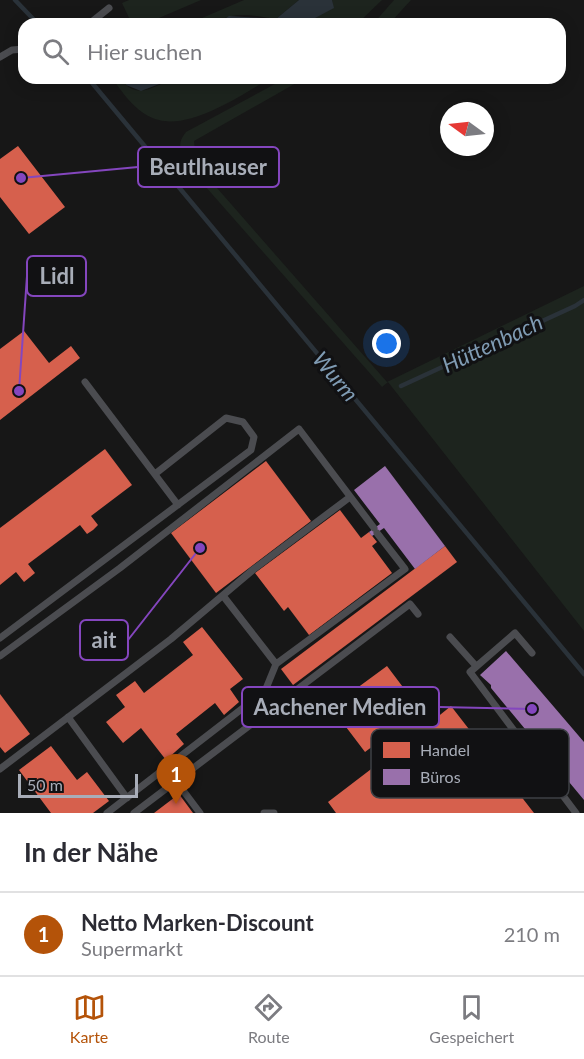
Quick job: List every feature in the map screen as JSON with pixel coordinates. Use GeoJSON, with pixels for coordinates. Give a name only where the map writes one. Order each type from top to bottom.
{"type":"FeatureCollection","features":[{"type":"Feature","properties":{"kind":"lane"},"geometry":{"type":"LineString","coordinates":[[96,18],[109,8]]}},
{"type":"Feature","properties":{"kind":"lane"},"geometry":{"type":"LineString","coordinates":[[0,57],[12,50],[18,50]]}},
{"type":"Feature","properties":{"kind":"lane"},"geometry":{"type":"LineString","coordinates":[[86,382],[178,505]]}},
{"type":"Feature","properties":{"kind":"lane"},"geometry":{"type":"LineString","coordinates":[[0,638],[251,450],[254,436],[243,422],[226,418],[155,474]]}},
{"type":"Feature","properties":{"kind":"lane"},"geometry":{"type":"LineString","coordinates":[[0,656],[128,562],[298,429],[405,568],[276,664],[265,692],[107,813]]}},
{"type":"Feature","properties":{"kind":"lane"},"geometry":{"type":"LineString","coordinates":[[0,769],[224,597],[254,569],[350,497]]}},
{"type":"Feature","properties":{"kind":"lane"},"geometry":{"type":"LineString","coordinates":[[224,597],[276,664]]}},
{"type":"Feature","properties":{"kind":"lane"},"geometry":{"type":"LineString","coordinates":[[134,813],[410,604],[418,614]]}},
{"type":"Feature","properties":{"kind":"lane"},"geometry":{"type":"LineString","coordinates":[[513,729],[470,672],[515,633],[532,653]]}},
{"type":"Feature","properties":{"kind":"lane"},"geometry":{"type":"LineString","coordinates":[[450,638],[476,666]]}},
{"type":"Feature","properties":{"kind":"lane"},"geometry":{"type":"LineString","coordinates":[[68,717],[127,798]]}},
{"type":"Feature","properties":{"kind":"lane"},"geometry":{"type":"LineString","coordinates":[[176,781],[200,813]]}},
{"type":"Feature","properties":{"kind":"lane"},"geometry":{"type":"LineString","coordinates":[[565,798],[576,813]]}},
{"type":"Feature","properties":{"kind":"lane"},"geometry":{"type":"LineString","coordinates":[[264,813],[274,813]]}},
{"type":"Feature","properties":{"kind":"shaded area"},"geometry":{"type":"Polygon","coordinates":[[[129,0],[201,0],[159,18],[129,18],[122,3],[129,0]]]}},
{"type":"Feature","properties":{"kind":"shaded area"},"geometry":{"type":"Polygon","coordinates":[[[244,0],[299,0],[277,18],[237,15],[226,18],[202,18],[244,0]]]}},
{"type":"Feature","properties":{"kind":"shaded area"},"geometry":{"type":"Polygon","coordinates":[[[299,0],[332,0],[334,8],[315,18],[277,18],[299,0]]]}},
{"type":"Feature","properties":{"kind":"shaded area"},"geometry":{"type":"Polygon","coordinates":[[[332,0],[382,0],[363,18],[315,18],[333,8],[332,0]]]}},
{"type":"Feature","properties":{"kind":"shaded area"},"geometry":{"type":"Polygon","coordinates":[[[394,0],[411,0],[394,18],[378,18],[394,0]]]}},
{"type":"Feature","properties":{"kind":"shaded area"},"geometry":{"type":"Polygon","coordinates":[[[229,16],[260,18],[226,18],[229,16]]]}},
{"type":"Feature","properties":{"kind":"shaded area"},"geometry":{"type":"Polygon","coordinates":[[[117,84],[126,84],[138,91],[161,84],[260,84],[201,115],[172,121],[159,120],[144,114],[117,84]]]}},
{"type":"Feature","properties":{"kind":"shaded area"},"geometry":{"type":"Polygon","coordinates":[[[126,84],[159,84],[141,91],[126,84]]]}},
{"type":"Feature","properties":{"kind":"shaded area"},"geometry":{"type":"Polygon","coordinates":[[[275,84],[294,84],[194,141],[196,164],[387,382],[584,286],[584,631],[388,382],[382,387],[190,169],[180,150],[181,141],[186,132],[275,84]]]}},
{"type":"Feature","properties":{"kind":"building: Handel"},"geometry":{"type":"Polygon","coordinates":[[[18,146],[65,207],[29,234],[0,197],[0,159],[18,146]]]}},
{"type":"Feature","properties":{"kind":"building: Handel"},"geometry":{"type":"Polygon","coordinates":[[[24,331],[49,363],[71,346],[80,358],[0,420],[0,349],[24,331]]]}},
{"type":"Feature","properties":{"kind":"building: Handel"},"geometry":{"type":"Polygon","coordinates":[[[105,449],[132,485],[91,516],[98,525],[93,530],[87,534],[80,525],[28,564],[35,573],[24,582],[16,572],[0,585],[0,528],[105,449]]]}},
{"type":"Feature","properties":{"kind":"building: Handel"},"geometry":{"type":"Polygon","coordinates":[[[266,461],[311,521],[216,593],[171,533],[266,461]]]}},
{"type":"Feature","properties":{"kind":"building: Handel"},"geometry":{"type":"Polygon","coordinates":[[[340,510],[361,538],[369,532],[377,542],[372,546],[392,573],[309,635],[288,607],[284,611],[255,573],[340,510]]]}},
{"type":"Feature","properties":{"kind":"building: Handel"},"geometry":{"type":"Polygon","coordinates":[[[445,546],[457,562],[293,685],[281,669],[445,546]]]}},
{"type":"Feature","properties":{"kind":"building: Handel"},"geometry":{"type":"Polygon","coordinates":[[[202,627],[243,679],[230,689],[239,702],[224,715],[215,703],[176,734],[184,744],[166,760],[141,728],[123,743],[106,722],[125,707],[116,695],[135,681],[144,693],[193,655],[183,642],[202,627]]]}},
{"type":"Feature","properties":{"kind":"building: Handel"},"geometry":{"type":"Polygon","coordinates":[[[387,666],[430,723],[451,706],[469,729],[371,729],[371,748],[365,752],[343,723],[355,714],[338,702],[387,666]]]}},
{"type":"Feature","properties":{"kind":"building: Handel"},"geometry":{"type":"Polygon","coordinates":[[[0,694],[30,734],[5,753],[0,747],[0,694]]]}},
{"type":"Feature","properties":{"kind":"building: Handel"},"geometry":{"type":"Polygon","coordinates":[[[51,746],[77,780],[87,772],[109,801],[93,813],[51,813],[19,770],[51,746]]]}},
{"type":"Feature","properties":{"kind":"building: Handel"},"geometry":{"type":"Polygon","coordinates":[[[371,769],[371,798],[522,798],[534,813],[336,813],[328,802],[371,769]]]}},
{"type":"Feature","properties":{"kind":"building: Handel"},"geometry":{"type":"Polygon","coordinates":[[[179,794],[193,813],[154,813],[179,794]]]}},
{"type":"Feature","properties":{"kind":"building: Büros"},"geometry":{"type":"Polygon","coordinates":[[[385,466],[445,546],[415,569],[384,528],[372,536],[369,532],[380,524],[354,490],[385,466]]]}},
{"type":"Feature","properties":{"kind":"building: Büros"},"geometry":{"type":"Polygon","coordinates":[[[506,651],[584,742],[584,800],[569,782],[569,729],[525,729],[491,688],[491,685],[480,675],[506,651]]]}},
{"type":"Feature","properties":{"kind":"waterway","name":"Wurm"},"geometry":{"type":"LineString","coordinates":[[15,0],[32,18]]}},
{"type":"Feature","properties":{"kind":"waterway","name":"Wurm"},"geometry":{"type":"LineString","coordinates":[[93,84],[584,674]]}},
{"type":"Feature","properties":{"kind":"waterway","name":"Hüttenbach"},"geometry":{"type":"LineString","coordinates":[[401,386],[584,300]]}},
{"type":"Feature","properties":{"kind":"place","name":"Beutlhauser"},"geometry":{"type":"Point","coordinates":[21,178]}},
{"type":"Feature","properties":{"kind":"place","name":"Lidl"},"geometry":{"type":"Point","coordinates":[19,391]}},
{"type":"Feature","properties":{"kind":"place","name":"ait"},"geometry":{"type":"Point","coordinates":[200,548]}},
{"type":"Feature","properties":{"kind":"place","name":"Aachener Medien"},"geometry":{"type":"Point","coordinates":[532,709]}},
{"type":"Feature","properties":{"kind":"place","name":"Netto Marken-Discount"},"geometry":{"type":"Point","coordinates":[176,804]}}]}
